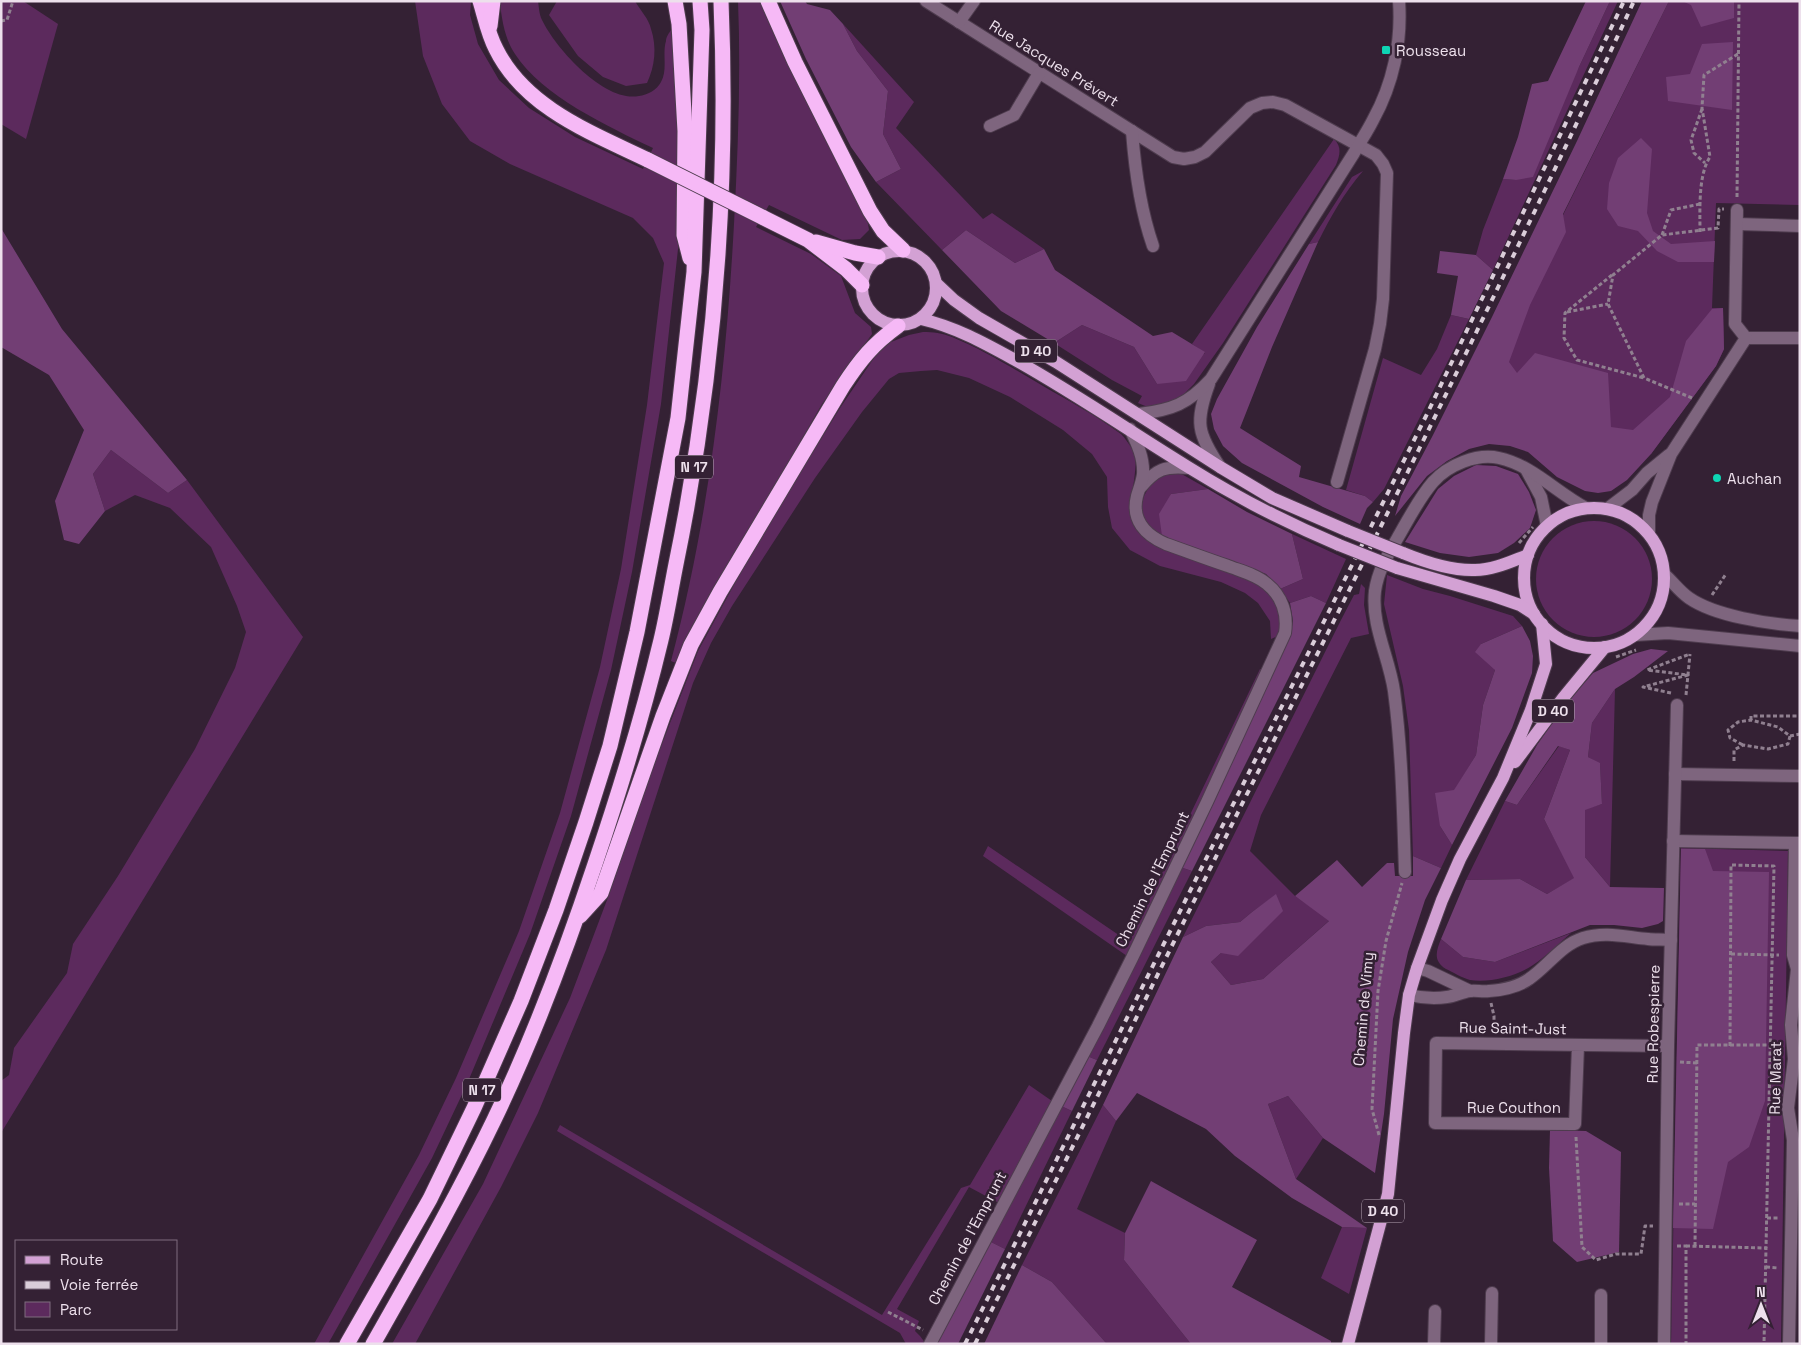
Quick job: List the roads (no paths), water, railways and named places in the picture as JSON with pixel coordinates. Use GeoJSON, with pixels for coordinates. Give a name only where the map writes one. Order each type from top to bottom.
{"type":"FeatureCollection","features":[{"type":"Feature","properties":{"kind":"highway"},"geometry":{"type":"LineString","coordinates":[[480,1],[496,49],[516,80],[530,94],[581,128],[808,240],[846,269],[862,285]]}},
{"type":"Feature","properties":{"kind":"highway"},"geometry":{"type":"LineString","coordinates":[[489,32],[493,1]]}},
{"type":"Feature","properties":{"kind":"highway"},"geometry":{"type":"LineString","coordinates":[[675,1],[679,24],[685,131],[684,235],[694,272]]}},
{"type":"Feature","properties":{"kind":"highway","name":"N 17"},"geometry":{"type":"LineString","coordinates":[[347,1344],[430,1199],[474,1108],[521,1001],[556,910],[610,746],[637,632],[678,418],[694,272],[701,59],[700,1]]}},
{"type":"Feature","properties":{"kind":"highway","name":"N 17"},"geometry":{"type":"LineString","coordinates":[[373,1344],[450,1208],[494,1119],[543,1009],[577,918],[630,752],[661,639],[686,515],[699,432],[717,276],[723,148],[721,1]]}},
{"type":"Feature","properties":{"kind":"highway"},"geometry":{"type":"LineString","coordinates":[[768,1],[795,62],[870,212],[884,231],[903,250]]}},
{"type":"Feature","properties":{"kind":"highway"},"geometry":{"type":"LineString","coordinates":[[808,240],[855,253],[878,257]]}},
{"type":"Feature","properties":{"kind":"highway"},"geometry":{"type":"LineString","coordinates":[[577,918],[601,893],[663,716],[691,645],[720,592],[843,386],[862,357],[898,326]]}},
{"type":"Feature","properties":{"kind":"main road"},"geometry":{"type":"LineString","coordinates":[[903,250],[916,254],[926,261],[933,271],[937,284],[936,297],[930,309],[921,319],[914,323],[898,326],[886,323],[876,317],[862,297],[862,285],[866,269],[878,257],[886,253],[903,250]]}},
{"type":"Feature","properties":{"kind":"main road","name":"D 40"},"geometry":{"type":"LineString","coordinates":[[937,284],[954,300],[979,318],[1056,362],[1272,498],[1403,553],[1443,566],[1475,570],[1497,566],[1528,555]]}},
{"type":"Feature","properties":{"kind":"main road","name":"D 40"},"geometry":{"type":"LineString","coordinates":[[921,319],[952,327],[1052,380],[1188,468],[1267,512],[1339,545],[1397,568],[1520,605],[1538,619],[1546,664],[1531,710],[1503,778],[1460,859],[1442,900],[1409,995],[1388,1194],[1348,1344]]}},
{"type":"Feature","properties":{"kind":"main road"},"geometry":{"type":"LineString","coordinates":[[1586,508],[1607,509],[1623,514],[1637,522],[1649,534],[1661,558],[1664,574],[1663,589],[1658,607],[1648,622],[1635,635],[1605,647],[1571,644],[1556,636],[1538,619],[1528,600],[1525,570],[1528,555],[1541,524],[1586,508]]}},
{"type":"Feature","properties":{"kind":"main road","name":"D 40"},"geometry":{"type":"LineString","coordinates":[[1503,778],[1563,698],[1605,647]]}},
{"type":"Feature","properties":{"kind":"street","name":"Rue Jacques Prévert"},"geometry":{"type":"LineString","coordinates":[[926,1],[1173,156],[1184,159],[1195,157],[1205,152],[1250,108],[1262,103],[1273,102],[1285,105],[1376,155],[1383,164],[1387,174],[1383,299],[1375,349],[1337,482]]}},
{"type":"Feature","properties":{"kind":"street"},"geometry":{"type":"LineString","coordinates":[[959,22],[974,1]]}},
{"type":"Feature","properties":{"kind":"street"},"geometry":{"type":"LineString","coordinates":[[1140,414],[1158,412],[1177,406],[1197,395],[1211,379],[1358,146],[1374,120],[1388,88],[1398,51],[1400,34],[1399,1]]}},
{"type":"Feature","properties":{"kind":"street"},"geometry":{"type":"LineString","coordinates":[[990,126],[1014,115],[1039,73]]}},
{"type":"Feature","properties":{"kind":"street"},"geometry":{"type":"LineString","coordinates":[[1132,131],[1134,161],[1144,220],[1153,246]]}},
{"type":"Feature","properties":{"kind":"street"},"geometry":{"type":"LineString","coordinates":[[1737,210],[1735,324],[1746,338]]}},
{"type":"Feature","properties":{"kind":"street"},"geometry":{"type":"LineString","coordinates":[[1737,224],[1800,226]]}},
{"type":"Feature","properties":{"kind":"street"},"geometry":{"type":"LineString","coordinates":[[1746,338],[1800,338]]}},
{"type":"Feature","properties":{"kind":"street"},"geometry":{"type":"LineString","coordinates":[[1649,534],[1649,514],[1652,502],[1671,454],[1746,338]]}},
{"type":"Feature","properties":{"kind":"street"},"geometry":{"type":"LineString","coordinates":[[1211,379],[1203,399],[1199,421],[1204,444],[1220,467]]}},
{"type":"Feature","properties":{"kind":"street","name":"Chemin de l'Emprunt"},"geometry":{"type":"LineString","coordinates":[[932,1340],[1132,958],[1211,794],[1285,633],[1286,614],[1278,596],[1268,584],[1243,572],[1154,539],[1144,531],[1138,521],[1136,512],[1137,495],[1141,487],[1142,462],[1130,429]]}},
{"type":"Feature","properties":{"kind":"street"},"geometry":{"type":"LineString","coordinates":[[1607,509],[1632,490],[1647,473],[1671,454]]}},
{"type":"Feature","properties":{"kind":"street"},"geometry":{"type":"LineString","coordinates":[[1405,872],[1401,768],[1393,689],[1376,615],[1375,592],[1379,572],[1411,514],[1434,481],[1450,469],[1466,461],[1481,457],[1497,457],[1514,462],[1556,488],[1568,499],[1586,508]]}},
{"type":"Feature","properties":{"kind":"street"},"geometry":{"type":"LineString","coordinates":[[1141,487],[1149,478],[1162,469],[1172,466],[1188,468]]}},
{"type":"Feature","properties":{"kind":"street"},"geometry":{"type":"LineString","coordinates":[[1526,469],[1541,497],[1541,524]]}},
{"type":"Feature","properties":{"kind":"street"},"geometry":{"type":"LineString","coordinates":[[1664,574],[1688,598],[1704,607],[1760,622],[1800,626]]}},
{"type":"Feature","properties":{"kind":"street"},"geometry":{"type":"LineString","coordinates":[[1635,635],[1668,633],[1800,646]]}},
{"type":"Feature","properties":{"kind":"street","name":"Rue Robespierre"},"geometry":{"type":"LineString","coordinates":[[1664,1344],[1668,1046],[1677,705]]}},
{"type":"Feature","properties":{"kind":"street"},"geometry":{"type":"LineString","coordinates":[[1675,774],[1800,776]]}},
{"type":"Feature","properties":{"kind":"street"},"geometry":{"type":"LineString","coordinates":[[1673,841],[1797,843]]}},
{"type":"Feature","properties":{"kind":"street","name":"Rue Marat"},"geometry":{"type":"LineString","coordinates":[[1789,1344],[1795,1248],[1792,1140],[1788,1108],[1794,1059],[1791,1025],[1797,969],[1793,955],[1797,843]]}},
{"type":"Feature","properties":{"kind":"street"},"geometry":{"type":"LineString","coordinates":[[1409,995],[1426,999],[1448,997],[1470,991],[1506,988],[1527,981],[1545,967],[1564,947],[1585,937],[1600,934],[1671,940]]}},
{"type":"Feature","properties":{"kind":"street"},"geometry":{"type":"LineString","coordinates":[[1417,968],[1428,971],[1470,991]]}},
{"type":"Feature","properties":{"kind":"street","name":"Rue Saint-Just"},"geometry":{"type":"LineString","coordinates":[[1435,1123],[1436,1043],[1668,1046]]}},
{"type":"Feature","properties":{"kind":"street","name":"Rue Couthon"},"geometry":{"type":"LineString","coordinates":[[1435,1123],[1575,1124],[1578,1046]]}},
{"type":"Feature","properties":{"kind":"street"},"geometry":{"type":"LineString","coordinates":[[1491,1344],[1492,1293]]}},
{"type":"Feature","properties":{"kind":"street"},"geometry":{"type":"LineString","coordinates":[[1601,1295],[1601,1344]]}},
{"type":"Feature","properties":{"kind":"street"},"geometry":{"type":"LineString","coordinates":[[1434,1344],[1435,1311]]}},
{"type":"Feature","properties":{"kind":"railway"},"geometry":{"type":"LineString","coordinates":[[965,1344],[1428,412],[1624,1]]}},
{"type":"Feature","properties":{"kind":"railway"},"geometry":{"type":"LineString","coordinates":[[975,1344],[1443,401],[1634,1]]}},
{"type":"Feature","properties":{"kind":"place","name":"Rousseau"},"geometry":{"type":"Point","coordinates":[1386,50]}},
{"type":"Feature","properties":{"kind":"place","name":"Auchan"},"geometry":{"type":"Point","coordinates":[1717,478]}}]}
